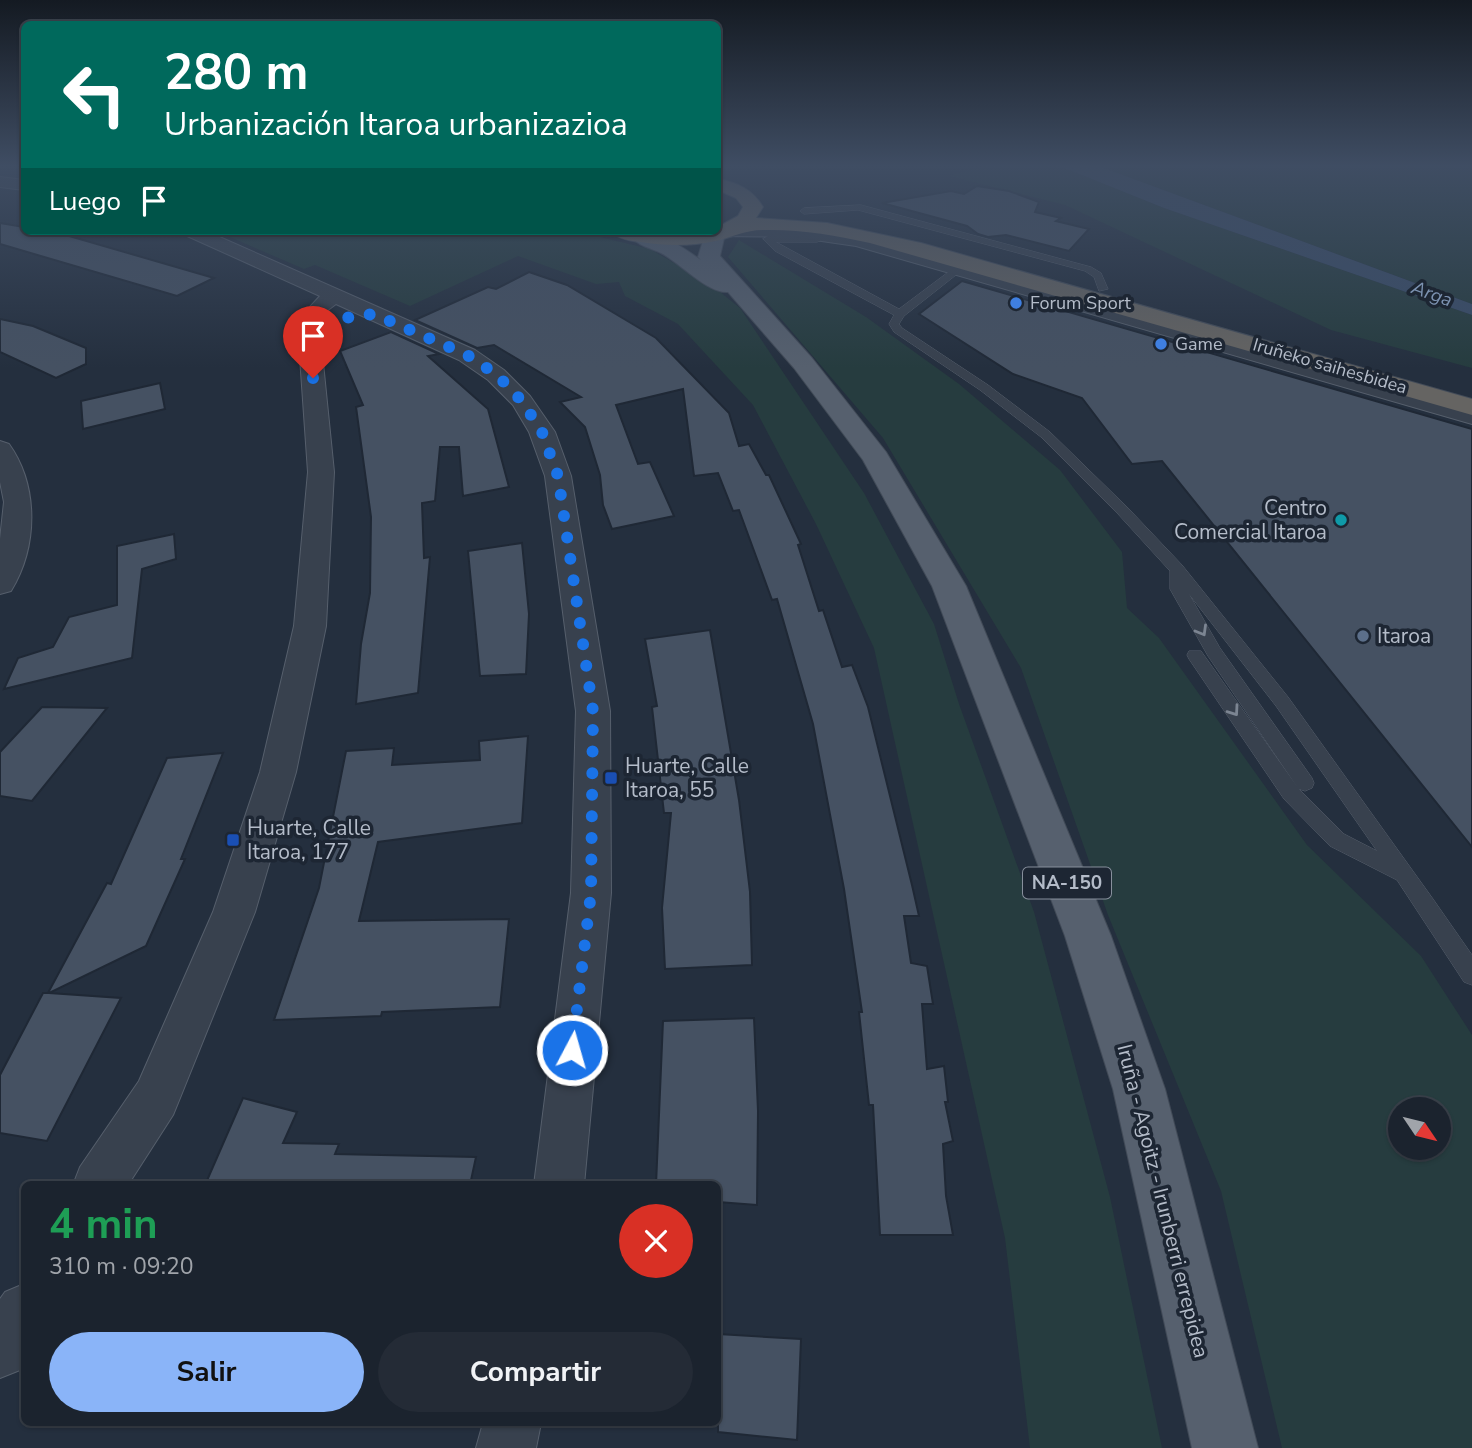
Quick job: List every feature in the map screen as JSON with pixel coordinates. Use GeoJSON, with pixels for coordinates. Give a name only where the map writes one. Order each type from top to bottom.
{"type":"FeatureCollection","features":[{"type":"Feature","properties":{"kind":"highway","name":"Iruñeko saihesbidea"},"geometry":{"type":"LineString","coordinates":[[843,233],[914,247],[1472,407]]}},
{"type":"Feature","properties":{"kind":"highway","name":"Iruñeko saihesbidea"},"geometry":{"type":"LineString","coordinates":[[897,233],[1472,393]]}},
{"type":"Feature","properties":{"kind":"highway","name":"Iruñeko saihesbidea"},"geometry":{"type":"LineString","coordinates":[[635,235],[663,240],[699,235]]}},
{"type":"Feature","properties":{"kind":"main road","name":"Iruña - Agoitz - Irunberri errepidea"},"geometry":{"type":"LineString","coordinates":[[726,233],[709,257],[803,363],[876,458],[949,586],[1088,936],[1139,1089],[1225,1448]]}},
{"type":"Feature","properties":{"kind":"main road","name":"Iruña - Agoitz - Irunberri errepidea"},"geometry":{"type":"LineString","coordinates":[[642,237],[670,249],[742,295]]}},
{"type":"Feature","properties":{"kind":"street"},"geometry":{"type":"LineString","coordinates":[[776,233],[821,234],[889,250],[1181,338],[1472,417]]}},
{"type":"Feature","properties":{"kind":"street"},"geometry":{"type":"LineString","coordinates":[[200,235],[467,355],[496,374],[522,401],[542,432],[558,476],[593,711],[591,893],[559,1181]]}},
{"type":"Feature","properties":{"kind":"street"},"geometry":{"type":"LineString","coordinates":[[274,267],[290,289],[312,331]]}},
{"type":"Feature","properties":{"kind":"street"},"geometry":{"type":"LineString","coordinates":[[101,1181],[156,1098],[234,912],[278,772],[310,625],[321,471],[310,343],[319,308],[333,295]]}},
{"type":"Feature","properties":{"kind":"street"},"geometry":{"type":"LineString","coordinates":[[312,331],[337,319],[374,314]]}},
{"type":"Feature","properties":{"kind":"street"},"geometry":{"type":"LineString","coordinates":[[0,449],[17,492],[9,565],[0,584]]}},
{"type":"Feature","properties":{"kind":"street"},"geometry":{"type":"LineString","coordinates":[[0,1350],[21,1316]]}},
{"type":"Feature","properties":{"kind":"street"},"geometry":{"type":"LineString","coordinates":[[506,1448],[511,1426]]}},
{"type":"Feature","properties":{"kind":"lane"},"geometry":{"type":"LineString","coordinates":[[889,250],[810,238],[768,239],[778,249],[900,314]]}},
{"type":"Feature","properties":{"kind":"lane"},"geometry":{"type":"LineString","coordinates":[[958,269],[900,314],[894,324],[898,330],[995,396],[1063,450],[1197,590],[1404,874],[1472,974]]}},
{"type":"Feature","properties":{"kind":"lane"},"geometry":{"type":"LineString","coordinates":[[1177,569],[1178,589],[1214,652],[1305,783]]}},
{"type":"Feature","properties":{"kind":"lane"},"geometry":{"type":"LineString","coordinates":[[1195,656],[1291,793],[1337,840],[1404,874]]}},
{"type":"Feature","properties":{"kind":"green space"},"geometry":{"type":"Polygon","coordinates":[[[1124,233],[1235,233],[1472,315],[1472,368],[1331,330],[1124,233]]]}},
{"type":"Feature","properties":{"kind":"green space"},"geometry":{"type":"Polygon","coordinates":[[[1279,233],[1472,233],[1472,304],[1279,233]]]}},
{"type":"Feature","properties":{"kind":"green space"},"geometry":{"type":"Polygon","coordinates":[[[225,235],[591,235],[650,249],[710,284],[740,308],[864,493],[934,624],[959,704],[1034,912],[1110,1197],[1162,1448],[1030,1448],[1005,1238],[874,648],[816,524],[753,405],[678,324],[625,296],[619,282],[596,284],[518,256],[410,306],[315,265],[304,269],[225,235]]]}},
{"type":"Feature","properties":{"kind":"green space"},"geometry":{"type":"Polygon","coordinates":[[[739,240],[866,317],[959,384],[1060,470],[1122,552],[1127,608],[1159,638],[1307,845],[1421,956],[1472,1035],[1472,1448],[1282,1448],[1221,1191],[1108,915],[1021,668],[883,438],[728,257],[739,240]]]}},
{"type":"Feature","properties":{"kind":"water","name":"Arga"},"geometry":{"type":"Polygon","coordinates":[[[1235,233],[1279,233],[1472,304],[1472,315],[1235,233]]]}},
{"type":"Feature","properties":{"kind":"building"},"geometry":{"type":"Polygon","coordinates":[[[0,233],[66,235],[214,278],[177,296],[0,244],[0,233]]]}},
{"type":"Feature","properties":{"kind":"building"},"geometry":{"type":"Polygon","coordinates":[[[976,233],[1086,233],[1069,251],[1006,235],[988,237],[976,233]]]}},
{"type":"Feature","properties":{"kind":"building"},"geometry":{"type":"Polygon","coordinates":[[[529,272],[567,285],[656,338],[729,413],[739,446],[749,444],[766,475],[769,475],[801,544],[798,545],[819,611],[823,610],[842,667],[852,665],[868,707],[919,916],[904,916],[911,963],[927,966],[933,1004],[922,1004],[927,1069],[944,1066],[948,1102],[945,1102],[953,1141],[943,1144],[946,1196],[953,1235],[880,1235],[873,1105],[869,1105],[859,1012],[862,1012],[844,889],[813,724],[777,599],[772,600],[739,510],[733,511],[718,473],[694,476],[683,389],[616,405],[638,464],[650,462],[674,516],[612,529],[603,505],[600,475],[585,427],[560,402],[581,397],[494,345],[477,348],[415,320],[488,287],[496,289],[529,272]]]}},
{"type":"Feature","properties":{"kind":"building","name":"Centro Comercial Itaroa"},"geometry":{"type":"Polygon","coordinates":[[[962,281],[1472,429],[1472,847],[1162,461],[1132,464],[1082,398],[1013,374],[919,314],[962,281]]]}},
{"type":"Feature","properties":{"kind":"building"},"geometry":{"type":"Polygon","coordinates":[[[0,319],[33,326],[86,348],[86,364],[56,378],[0,352],[0,319]]]}},
{"type":"Feature","properties":{"kind":"building"},"geometry":{"type":"Polygon","coordinates":[[[391,332],[439,354],[428,356],[488,409],[509,487],[463,496],[459,447],[440,447],[435,501],[422,503],[424,558],[430,557],[418,693],[356,704],[361,644],[370,593],[371,517],[356,407],[363,405],[340,351],[391,332]]]}},
{"type":"Feature","properties":{"kind":"building"},"geometry":{"type":"Polygon","coordinates":[[[160,383],[165,409],[83,429],[81,401],[160,383]]]}},
{"type":"Feature","properties":{"kind":"building"},"geometry":{"type":"Polygon","coordinates":[[[174,534],[176,559],[142,569],[132,658],[4,689],[18,658],[53,647],[69,617],[117,605],[117,546],[174,534]]]}},
{"type":"Feature","properties":{"kind":"building"},"geometry":{"type":"Polygon","coordinates":[[[522,543],[529,614],[526,674],[480,676],[468,551],[522,543]]]}},
{"type":"Feature","properties":{"kind":"building"},"geometry":{"type":"Polygon","coordinates":[[[710,630],[739,800],[750,892],[752,965],[665,969],[662,908],[671,813],[664,813],[652,707],[657,706],[645,639],[710,630]]]}},
{"type":"Feature","properties":{"kind":"building"},"geometry":{"type":"Polygon","coordinates":[[[42,707],[107,708],[32,801],[0,796],[0,752],[42,707]]]}},
{"type":"Feature","properties":{"kind":"building"},"geometry":{"type":"Polygon","coordinates":[[[528,736],[522,823],[378,842],[359,921],[509,919],[500,1007],[382,1012],[381,1016],[274,1020],[319,888],[346,751],[394,748],[392,765],[480,760],[479,741],[528,736]]]}},
{"type":"Feature","properties":{"kind":"building"},"geometry":{"type":"Polygon","coordinates":[[[223,753],[181,859],[185,859],[146,946],[49,993],[121,998],[47,1141],[0,1133],[0,1075],[43,993],[48,993],[107,883],[111,884],[167,758],[223,753]]]}},
{"type":"Feature","properties":{"kind":"building"},"geometry":{"type":"Polygon","coordinates":[[[754,1018],[758,1111],[757,1205],[721,1202],[721,1181],[656,1181],[663,1021],[754,1018]]]}},
{"type":"Feature","properties":{"kind":"building"},"geometry":{"type":"Polygon","coordinates":[[[243,1098],[297,1112],[283,1143],[339,1144],[335,1154],[476,1157],[471,1181],[207,1181],[243,1098]]]}},
{"type":"Feature","properties":{"kind":"building"},"geometry":{"type":"Polygon","coordinates":[[[721,1334],[801,1339],[797,1440],[718,1432],[718,1426],[721,1426],[721,1334]]]}},
{"type":"Feature","properties":{"kind":"place","name":"Forum Sport"},"geometry":{"type":"Point","coordinates":[1016,303]}},
{"type":"Feature","properties":{"kind":"place","name":"Game"},"geometry":{"type":"Point","coordinates":[1161,344]}},
{"type":"Feature","properties":{"kind":"place","name":"Centro Comercial Itaroa"},"geometry":{"type":"Point","coordinates":[1341,520]}},
{"type":"Feature","properties":{"kind":"place","name":"Itaroa"},"geometry":{"type":"Point","coordinates":[1363,636]}},
{"type":"Feature","properties":{"kind":"place","name":"Huarte, Calle Itaroa, 55"},"geometry":{"type":"Point","coordinates":[611,778]}},
{"type":"Feature","properties":{"kind":"place","name":"Huarte, Calle Itaroa, 177"},"geometry":{"type":"Point","coordinates":[233,840]}},
{"type":"Feature","properties":{"kind":"route"},"geometry":{"type":"LineString","coordinates":[[313,378],[310,343],[312,331],[337,319],[374,314],[467,355],[496,374],[522,401],[542,432],[558,476],[593,711],[591,893],[572,1050]]}}]}
